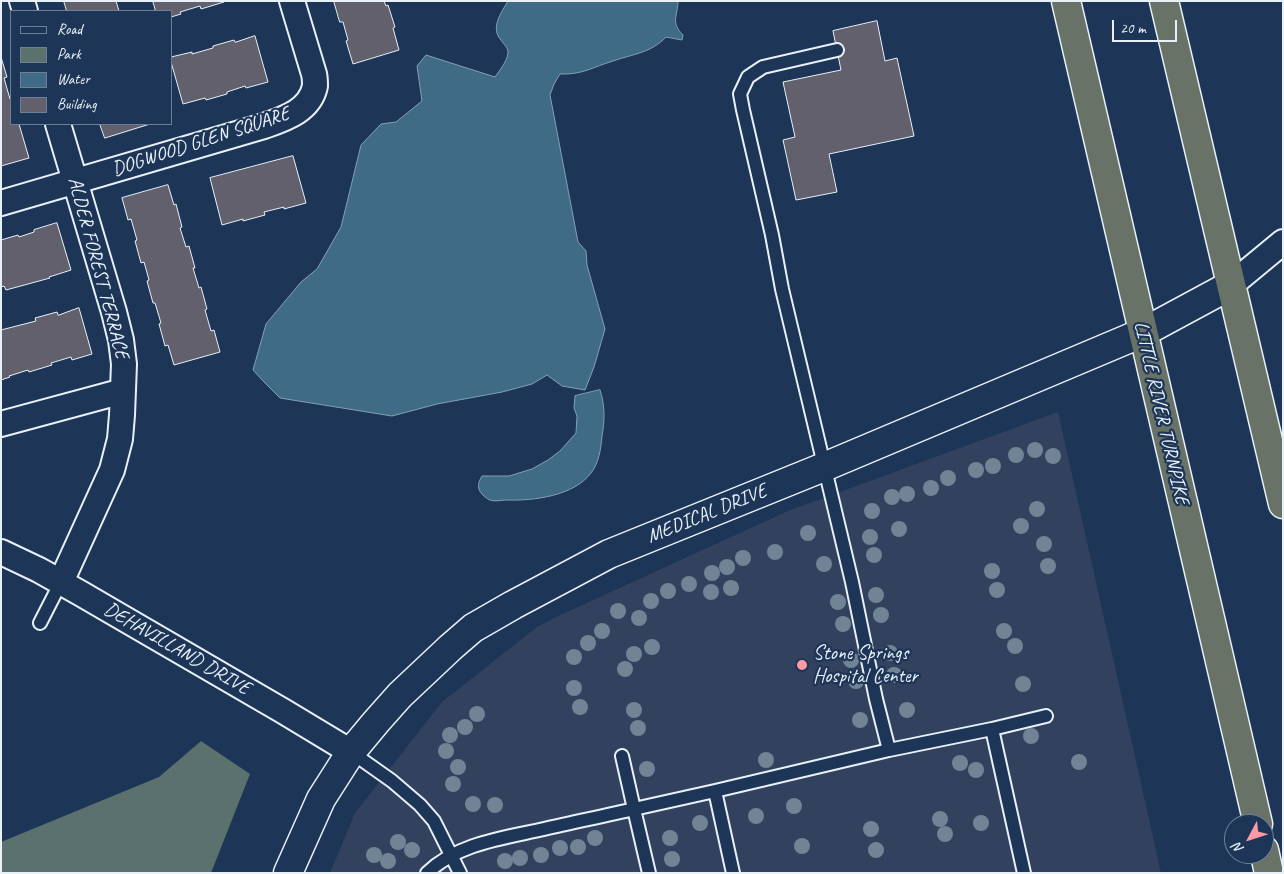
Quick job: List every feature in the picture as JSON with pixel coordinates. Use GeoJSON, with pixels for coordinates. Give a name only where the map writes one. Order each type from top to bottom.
{"type":"FeatureCollection","features":[{"type":"Feature","properties":{"kind":"highway","name":"LITTLE RIVER TURNPIKE"},"geometry":{"type":"LineString","coordinates":[[1066,1],[1256,814]]}},
{"type":"Feature","properties":{"kind":"highway"},"geometry":{"type":"LineString","coordinates":[[1164,1],[1283,504]]}},
{"type":"Feature","properties":{"kind":"street","name":"DOGWOOD GLEN SQUARE"},"geometry":{"type":"LineString","coordinates":[[1,203],[264,126],[287,118],[300,110],[310,98],[315,86],[314,74],[292,1]]}},
{"type":"Feature","properties":{"kind":"street","name":"ALDER FOREST TERRACE"},"geometry":{"type":"LineString","coordinates":[[58,125],[114,312],[121,340],[124,364],[120,439],[112,470],[61,582]]}},
{"type":"Feature","properties":{"kind":"street"},"geometry":{"type":"LineString","coordinates":[[1231,285],[1283,242]]}},
{"type":"Feature","properties":{"kind":"street","name":"MEDICAL DRIVE"},"geometry":{"type":"LineString","coordinates":[[288,873],[321,799],[350,752],[400,695],[473,628],[609,554],[824,467],[1142,333],[1231,285]]}},
{"type":"Feature","properties":{"kind":"street"},"geometry":{"type":"LineString","coordinates":[[1,424],[123,392]]}},
{"type":"Feature","properties":{"kind":"street","name":"DEHAVILLAND DRIVE"},"geometry":{"type":"LineString","coordinates":[[1,552],[61,582],[350,752]]}},
{"type":"Feature","properties":{"kind":"lane"},"geometry":{"type":"LineString","coordinates":[[837,50],[763,67],[748,77],[740,94],[772,235],[782,289],[852,582],[870,674],[889,750]]}},
{"type":"Feature","properties":{"kind":"lane"},"geometry":{"type":"LineString","coordinates":[[40,622],[61,582]]}},
{"type":"Feature","properties":{"kind":"lane"},"geometry":{"type":"LineString","coordinates":[[427,873],[451,855],[489,841],[1046,716]]}},
{"type":"Feature","properties":{"kind":"lane"},"geometry":{"type":"LineString","coordinates":[[992,729],[1024,873]]}},
{"type":"Feature","properties":{"kind":"lane"},"geometry":{"type":"LineString","coordinates":[[350,752],[392,780],[420,805],[434,821],[460,873]]}},
{"type":"Feature","properties":{"kind":"lane"},"geometry":{"type":"LineString","coordinates":[[622,756],[649,873]]}},
{"type":"Feature","properties":{"kind":"lane"},"geometry":{"type":"LineString","coordinates":[[715,791],[733,873]]}},
{"type":"Feature","properties":{"kind":"shaded area","name":"Stone Springs Hospital Center"},"geometry":{"type":"Polygon","coordinates":[[[1058,412],[1161,873],[330,873],[355,813],[442,702],[537,627],[788,511],[1058,412]]]}},
{"type":"Feature","properties":{"kind":"green space"},"geometry":{"type":"Polygon","coordinates":[[[201,741],[250,774],[211,873],[1,873],[1,842],[159,777],[201,741]]]}},
{"type":"Feature","properties":{"kind":"water"},"geometry":{"type":"Polygon","coordinates":[[[508,1],[678,1],[676,22],[683,35],[682,40],[666,37],[654,47],[641,52],[581,72],[560,74],[550,95],[578,242],[586,251],[587,265],[605,329],[585,390],[562,386],[547,375],[532,384],[502,392],[437,404],[392,416],[280,398],[253,370],[266,324],[301,282],[317,269],[341,227],[361,145],[381,124],[396,122],[422,101],[417,66],[426,55],[495,77],[505,63],[508,53],[507,48],[496,31],[502,10],[508,1]]]}},
{"type":"Feature","properties":{"kind":"water"},"geometry":{"type":"Polygon","coordinates":[[[600,390],[603,401],[604,424],[600,450],[594,469],[584,481],[564,492],[540,498],[494,501],[489,500],[482,494],[478,487],[482,476],[509,476],[532,469],[560,451],[576,433],[575,396],[600,390]]]}},
{"type":"Feature","properties":{"kind":"building"},"geometry":{"type":"Polygon","coordinates":[[[64,1],[116,1],[119,10],[67,10],[64,1]]]}},
{"type":"Feature","properties":{"kind":"building"},"geometry":{"type":"Polygon","coordinates":[[[153,1],[224,2],[201,9],[200,6],[180,12],[181,14],[172,17],[172,10],[156,10],[153,1]]]}},
{"type":"Feature","properties":{"kind":"building"},"geometry":{"type":"Polygon","coordinates":[[[334,1],[384,1],[386,6],[388,5],[395,27],[393,28],[399,50],[353,64],[343,22],[340,22],[334,1]]]}},
{"type":"Feature","properties":{"kind":"building"},"geometry":{"type":"Polygon","coordinates":[[[877,21],[885,61],[897,58],[914,136],[829,154],[837,192],[796,200],[783,140],[795,137],[783,82],[841,70],[833,31],[877,21]]]}},
{"type":"Feature","properties":{"kind":"building"},"geometry":{"type":"Polygon","coordinates":[[[255,36],[268,82],[246,88],[245,86],[206,100],[205,98],[183,104],[172,66],[172,57],[192,52],[192,54],[234,40],[235,42],[255,36]]]}},
{"type":"Feature","properties":{"kind":"building"},"geometry":{"type":"Polygon","coordinates":[[[1,57],[7,77],[4,78],[10,99],[10,125],[19,125],[29,158],[1,166],[1,57]]]}},
{"type":"Feature","properties":{"kind":"building"},"geometry":{"type":"Polygon","coordinates":[[[100,125],[147,125],[105,138],[100,125]]]}},
{"type":"Feature","properties":{"kind":"building"},"geometry":{"type":"Polygon","coordinates":[[[293,156],[306,203],[264,212],[265,215],[222,225],[210,178],[293,156]]]}},
{"type":"Feature","properties":{"kind":"building"},"geometry":{"type":"Polygon","coordinates":[[[168,185],[174,205],[176,204],[182,227],[180,228],[186,247],[189,246],[195,268],[193,268],[207,309],[205,310],[211,331],[214,330],[220,352],[174,365],[168,345],[165,346],[159,324],[161,323],[147,281],[149,280],[144,262],[141,263],[131,219],[128,220],[122,198],[168,185]]]}},
{"type":"Feature","properties":{"kind":"building"},"geometry":{"type":"Polygon","coordinates":[[[57,223],[71,270],[6,290],[4,286],[1,287],[1,240],[18,235],[19,237],[57,223]]]}},
{"type":"Feature","properties":{"kind":"building"},"geometry":{"type":"Polygon","coordinates":[[[79,308],[92,354],[72,360],[71,357],[51,363],[52,365],[29,372],[28,370],[1,380],[1,330],[36,321],[35,318],[57,312],[58,315],[79,308]]]}},
{"type":"Feature","properties":{"kind":"place","name":"Stone Springs Hospital Center"},"geometry":{"type":"Point","coordinates":[802,665]}}]}
